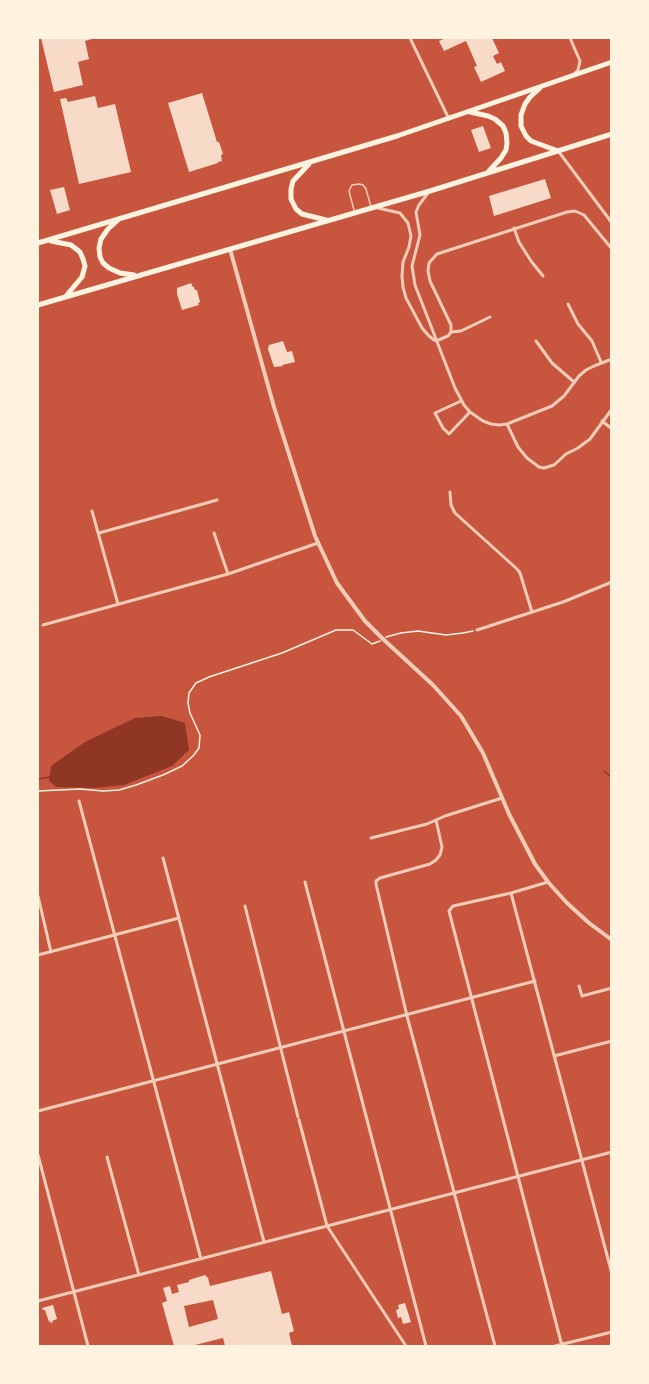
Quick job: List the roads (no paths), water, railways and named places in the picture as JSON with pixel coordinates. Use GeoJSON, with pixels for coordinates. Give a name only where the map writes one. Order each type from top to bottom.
{"type":"FeatureCollection","features":[{"type":"Feature","properties":{"kind":"highway"},"geometry":{"type":"LineString","coordinates":[[38,243],[311,163],[469,112],[612,62]]}},
{"type":"Feature","properties":{"kind":"highway"},"geometry":{"type":"LineString","coordinates":[[544,85],[525,104],[521,115],[521,126],[531,141],[558,150]]}},
{"type":"Feature","properties":{"kind":"highway"},"geometry":{"type":"LineString","coordinates":[[469,112],[495,119],[506,133],[506,150],[487,173]]}},
{"type":"Feature","properties":{"kind":"highway"},"geometry":{"type":"LineString","coordinates":[[38,306],[137,275],[430,191],[612,134]]}},
{"type":"Feature","properties":{"kind":"highway"},"geometry":{"type":"LineString","coordinates":[[311,163],[293,181],[291,199],[296,209],[302,214],[329,220]]}},
{"type":"Feature","properties":{"kind":"highway"},"geometry":{"type":"LineString","coordinates":[[121,218],[108,229],[101,239],[100,257],[104,263],[120,273],[137,275]]}},
{"type":"Feature","properties":{"kind":"highway"},"geometry":{"type":"LineString","coordinates":[[45,240],[71,245],[80,252],[83,259],[85,266],[82,277],[65,297]]}},
{"type":"Feature","properties":{"kind":"street"},"geometry":{"type":"LineString","coordinates":[[410,38],[448,119]]}},
{"type":"Feature","properties":{"kind":"street"},"geometry":{"type":"LineString","coordinates":[[570,38],[580,61],[578,70],[573,75]]}},
{"type":"Feature","properties":{"kind":"street"},"geometry":{"type":"LineString","coordinates":[[558,150],[612,223]]}},
{"type":"Feature","properties":{"kind":"street"},"geometry":{"type":"LineString","coordinates":[[430,191],[420,202],[416,216],[420,239],[412,266],[415,285],[462,401],[471,412],[491,424],[507,424],[552,406],[564,396],[586,370],[612,359]]}},
{"type":"Feature","properties":{"kind":"street"},"geometry":{"type":"LineString","coordinates":[[373,208],[400,213],[408,223],[411,236],[403,262],[403,287],[406,298],[422,328],[436,341]]}},
{"type":"Feature","properties":{"kind":"street"},"geometry":{"type":"LineString","coordinates":[[436,341],[448,336],[451,332],[451,326],[430,281],[428,271],[429,263],[443,250],[567,212],[584,215],[612,249]]}},
{"type":"Feature","properties":{"kind":"street"},"geometry":{"type":"LineString","coordinates":[[514,228],[519,242],[543,276]]}},
{"type":"Feature","properties":{"kind":"street"},"geometry":{"type":"LineString","coordinates":[[230,249],[274,406],[318,543],[337,583],[365,621],[433,685],[461,716],[483,753],[524,844],[548,882],[574,910],[612,940]]}},
{"type":"Feature","properties":{"kind":"street"},"geometry":{"type":"LineString","coordinates":[[568,304],[578,324],[592,341],[601,362]]}},
{"type":"Feature","properties":{"kind":"street"},"geometry":{"type":"LineString","coordinates":[[451,332],[461,331],[490,317]]}},
{"type":"Feature","properties":{"kind":"street"},"geometry":{"type":"LineString","coordinates":[[536,341],[552,363],[574,382]]}},
{"type":"Feature","properties":{"kind":"street"},"geometry":{"type":"LineString","coordinates":[[462,401],[435,413],[443,428],[449,434],[471,412]]}},
{"type":"Feature","properties":{"kind":"street"},"geometry":{"type":"LineString","coordinates":[[507,424],[518,447],[527,458],[544,468],[554,465],[566,454],[590,439],[612,409]]}},
{"type":"Feature","properties":{"kind":"street"},"geometry":{"type":"LineString","coordinates":[[602,421],[612,429]]}},
{"type":"Feature","properties":{"kind":"street"},"geometry":{"type":"LineString","coordinates":[[450,492],[454,513],[520,573],[532,612]]}},
{"type":"Feature","properties":{"kind":"street"},"geometry":{"type":"LineString","coordinates":[[99,533],[217,500]]}},
{"type":"Feature","properties":{"kind":"street"},"geometry":{"type":"LineString","coordinates":[[92,511],[118,604]]}},
{"type":"Feature","properties":{"kind":"street"},"geometry":{"type":"LineString","coordinates":[[214,533],[228,574]]}},
{"type":"Feature","properties":{"kind":"street"},"geometry":{"type":"LineString","coordinates":[[43,625],[228,574],[318,543]]}},
{"type":"Feature","properties":{"kind":"street"},"geometry":{"type":"LineString","coordinates":[[477,630],[563,602],[612,582]]}},
{"type":"Feature","properties":{"kind":"street"},"geometry":{"type":"LineString","coordinates":[[371,838],[427,824],[502,798]]}},
{"type":"Feature","properties":{"kind":"street"},"geometry":{"type":"LineString","coordinates":[[80,801],[201,1259]]}},
{"type":"Feature","properties":{"kind":"street"},"geometry":{"type":"LineString","coordinates":[[436,820],[442,847],[436,860],[430,864],[380,878],[376,884],[407,1014],[495,1347]]}},
{"type":"Feature","properties":{"kind":"street"},"geometry":{"type":"LineString","coordinates":[[163,858],[264,1242]]}},
{"type":"Feature","properties":{"kind":"street"},"geometry":{"type":"LineString","coordinates":[[305,882],[426,1347]]}},
{"type":"Feature","properties":{"kind":"street"},"geometry":{"type":"LineString","coordinates":[[548,882],[512,893],[453,906],[449,911],[561,1346]]}},
{"type":"Feature","properties":{"kind":"street"},"geometry":{"type":"LineString","coordinates":[[512,893],[612,1274]]}},
{"type":"Feature","properties":{"kind":"street"},"geometry":{"type":"LineString","coordinates":[[38,897],[51,952]]}},
{"type":"Feature","properties":{"kind":"street"},"geometry":{"type":"LineString","coordinates":[[245,906],[327,1226],[406,1347]]}},
{"type":"Feature","properties":{"kind":"street"},"geometry":{"type":"LineString","coordinates":[[38,955],[179,918]]}},
{"type":"Feature","properties":{"kind":"street"},"geometry":{"type":"LineString","coordinates":[[38,1111],[535,981]]}},
{"type":"Feature","properties":{"kind":"street"},"geometry":{"type":"LineString","coordinates":[[579,986],[582,996],[612,988]]}},
{"type":"Feature","properties":{"kind":"street"},"geometry":{"type":"LineString","coordinates":[[555,1056],[612,1041]]}},
{"type":"Feature","properties":{"kind":"street"},"geometry":{"type":"LineString","coordinates":[[38,1301],[612,1152]]}},
{"type":"Feature","properties":{"kind":"street"},"geometry":{"type":"LineString","coordinates":[[38,1155],[88,1347]]}},
{"type":"Feature","properties":{"kind":"street"},"geometry":{"type":"LineString","coordinates":[[107,1157],[139,1275]]}},
{"type":"Feature","properties":{"kind":"street"},"geometry":{"type":"LineString","coordinates":[[555,1347],[612,1332]]}},
{"type":"Feature","properties":{"kind":"lane"},"geometry":{"type":"LineString","coordinates":[[355,213],[349,190],[356,184],[365,187],[373,208]]}},
{"type":"Feature","properties":{"kind":"waterway"},"geometry":{"type":"LineString","coordinates":[[604,771],[612,778]]}},
{"type":"Feature","properties":{"kind":"waterway"},"geometry":{"type":"LineString","coordinates":[[38,779],[50,777]]}}]}
